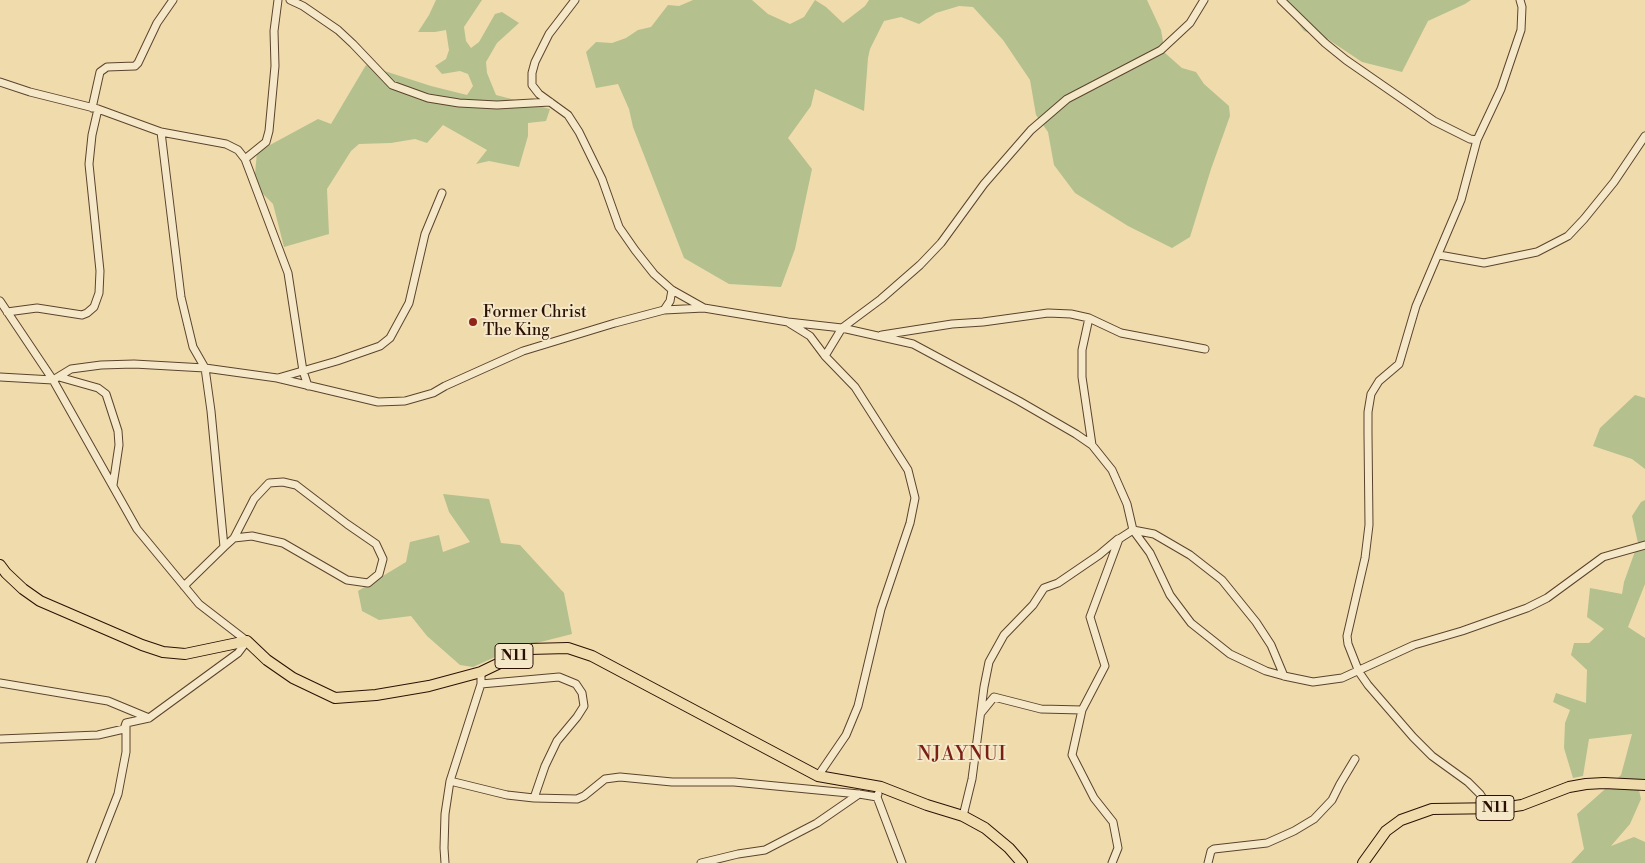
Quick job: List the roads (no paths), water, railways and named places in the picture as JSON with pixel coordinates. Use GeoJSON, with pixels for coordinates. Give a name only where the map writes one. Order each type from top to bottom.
{"type":"FeatureCollection","features":[{"type":"Feature","properties":{"kind":"highway"},"geometry":{"type":"LineString","coordinates":[[0,564],[6,573],[23,589],[40,601],[142,645],[163,652],[185,654],[247,641]]}},
{"type":"Feature","properties":{"kind":"highway","name":"N11"},"geometry":{"type":"LineString","coordinates":[[247,641],[267,660],[293,678],[335,698],[376,695],[412,689],[481,672],[529,649],[568,648],[592,656],[818,776],[882,787],[927,805],[963,816],[985,828],[1009,848],[1022,863]]}},
{"type":"Feature","properties":{"kind":"highway","name":"N11"},"geometry":{"type":"LineString","coordinates":[[1363,863],[1386,832],[1401,820],[1432,808],[1502,808],[1522,805],[1569,787],[1586,784],[1645,785]]}},
{"type":"Feature","properties":{"kind":"street"},"geometry":{"type":"LineString","coordinates":[[7,312],[37,308],[82,315],[94,307],[99,294],[100,271],[89,164],[100,72],[107,67],[135,66],[157,23],[173,0]]}},
{"type":"Feature","properties":{"kind":"street"},"geometry":{"type":"LineString","coordinates":[[245,159],[266,142],[270,131],[274,31],[278,0]]}},
{"type":"Feature","properties":{"kind":"street"},"geometry":{"type":"LineString","coordinates":[[290,0],[303,6],[338,30],[392,85],[428,98],[459,103],[497,105],[550,102]]}},
{"type":"Feature","properties":{"kind":"street"},"geometry":{"type":"LineString","coordinates":[[575,0],[549,34],[535,62],[532,73],[532,85],[539,94],[568,116],[579,132],[602,179],[620,227],[635,250],[654,274],[672,290],[704,308]]}},
{"type":"Feature","properties":{"kind":"street"},"geometry":{"type":"LineString","coordinates":[[825,356],[842,328],[881,299],[936,249],[984,184],[1031,130],[1067,99],[1161,50],[1190,23],[1204,0]]}},
{"type":"Feature","properties":{"kind":"street"},"geometry":{"type":"LineString","coordinates":[[1281,0],[1324,43],[1346,60],[1434,121],[1470,139],[1477,140]]}},
{"type":"Feature","properties":{"kind":"street"},"geometry":{"type":"LineString","coordinates":[[1489,808],[1480,794],[1468,782],[1432,756],[1413,737],[1368,685],[1359,672],[1348,644],[1347,636],[1365,558],[1369,525],[1368,412],[1371,394],[1379,381],[1399,364],[1416,306],[1462,200],[1477,140],[1501,89],[1520,30],[1522,7],[1520,0]]}},
{"type":"Feature","properties":{"kind":"street"},"geometry":{"type":"LineString","coordinates":[[0,82],[95,109],[160,132],[226,144],[238,150],[245,159],[288,273],[303,371],[308,386]]}},
{"type":"Feature","properties":{"kind":"street"},"geometry":{"type":"LineString","coordinates":[[160,132],[181,297],[193,347],[205,368],[207,380],[224,547]]}},
{"type":"Feature","properties":{"kind":"street"},"geometry":{"type":"LineString","coordinates":[[1439,255],[1484,263],[1537,252],[1568,236],[1614,182],[1645,136]]}},
{"type":"Feature","properties":{"kind":"street"},"geometry":{"type":"LineString","coordinates":[[277,378],[380,346],[390,338],[409,303],[425,234],[442,193]]}},
{"type":"Feature","properties":{"kind":"street"},"geometry":{"type":"LineString","coordinates":[[664,310],[670,301],[672,290]]}},
{"type":"Feature","properties":{"kind":"street"},"geometry":{"type":"LineString","coordinates":[[0,302],[56,378],[137,529],[199,604],[247,641],[238,653],[149,718],[126,723]]}},
{"type":"Feature","properties":{"kind":"street"},"geometry":{"type":"LineString","coordinates":[[56,378],[72,368],[101,365],[134,364],[205,368],[277,378],[378,402],[405,401],[433,393],[523,352],[615,323],[664,310],[704,308],[788,322],[842,328],[880,336],[912,344],[1019,401],[1092,445],[1112,470],[1126,504],[1133,530],[1150,554],[1170,595],[1191,623],[1230,654],[1266,672],[1313,682],[1342,678],[1359,672],[1414,645],[1462,631],[1527,608],[1547,598],[1603,557],[1645,544]]}},
{"type":"Feature","properties":{"kind":"street"},"geometry":{"type":"LineString","coordinates":[[880,336],[943,325],[983,322],[1048,313],[1072,314],[1089,318],[1121,333],[1205,349]]}},
{"type":"Feature","properties":{"kind":"street"},"geometry":{"type":"LineString","coordinates":[[1089,318],[1082,350],[1082,377],[1092,445]]}},
{"type":"Feature","properties":{"kind":"street"},"geometry":{"type":"LineString","coordinates":[[788,322],[810,336],[825,356],[854,387],[908,470],[916,498],[910,523],[881,609],[858,706],[846,735],[818,776]]}},
{"type":"Feature","properties":{"kind":"street"},"geometry":{"type":"LineString","coordinates":[[0,377],[56,378],[98,388],[106,394],[116,424],[120,445],[113,485]]}},
{"type":"Feature","properties":{"kind":"street"},"geometry":{"type":"LineString","coordinates":[[184,586],[234,538],[254,499],[269,483],[283,482],[296,485],[376,544],[383,559],[379,574],[368,583],[347,580],[283,543],[252,536],[234,538]]}},
{"type":"Feature","properties":{"kind":"street"},"geometry":{"type":"LineString","coordinates":[[963,816],[972,779],[990,662],[1004,635],[1033,605],[1044,588],[1058,583],[1133,530],[1154,534],[1190,555],[1222,580],[1256,622],[1271,645],[1284,676]]}},
{"type":"Feature","properties":{"kind":"street"},"geometry":{"type":"LineString","coordinates":[[1112,863],[1118,848],[1113,822],[1094,798],[1072,755],[1082,710],[1105,666],[1090,617],[1119,539]]}},
{"type":"Feature","properties":{"kind":"street"},"geometry":{"type":"LineString","coordinates":[[445,863],[445,814],[450,781],[481,684],[481,672]]}},
{"type":"Feature","properties":{"kind":"street"},"geometry":{"type":"LineString","coordinates":[[481,684],[559,677],[576,684],[582,692],[584,706],[557,741],[545,766],[534,798]]}},
{"type":"Feature","properties":{"kind":"street"},"geometry":{"type":"LineString","coordinates":[[0,683],[108,701],[149,718]]}},
{"type":"Feature","properties":{"kind":"street"},"geometry":{"type":"LineString","coordinates":[[981,714],[994,697],[1041,709],[1082,710]]}},
{"type":"Feature","properties":{"kind":"street"},"geometry":{"type":"LineString","coordinates":[[0,739],[98,735],[124,729],[126,723]]}},
{"type":"Feature","properties":{"kind":"street"},"geometry":{"type":"LineString","coordinates":[[90,863],[118,794],[126,752],[126,723]]}},
{"type":"Feature","properties":{"kind":"street"},"geometry":{"type":"LineString","coordinates":[[1208,863],[1211,851],[1214,849],[1267,842],[1294,832],[1314,819],[1332,800],[1355,759]]}},
{"type":"Feature","properties":{"kind":"street"},"geometry":{"type":"LineString","coordinates":[[450,781],[507,795],[534,798],[577,799],[584,796],[604,779],[620,777],[672,782],[734,782],[877,797]]}},
{"type":"Feature","properties":{"kind":"street"},"geometry":{"type":"LineString","coordinates":[[882,787],[877,797],[902,863]]}},
{"type":"Feature","properties":{"kind":"street"},"geometry":{"type":"LineString","coordinates":[[702,863],[738,854],[765,850],[817,824],[859,794]]}},
{"type":"Feature","properties":{"kind":"place","name":"Former Christ The King"},"geometry":{"type":"Point","coordinates":[473,322]}},
{"type":"Feature","properties":{"kind":"district","name":"NJAYNUI"},"geometry":{"type":"Point","coordinates":[962,755]}}]}
